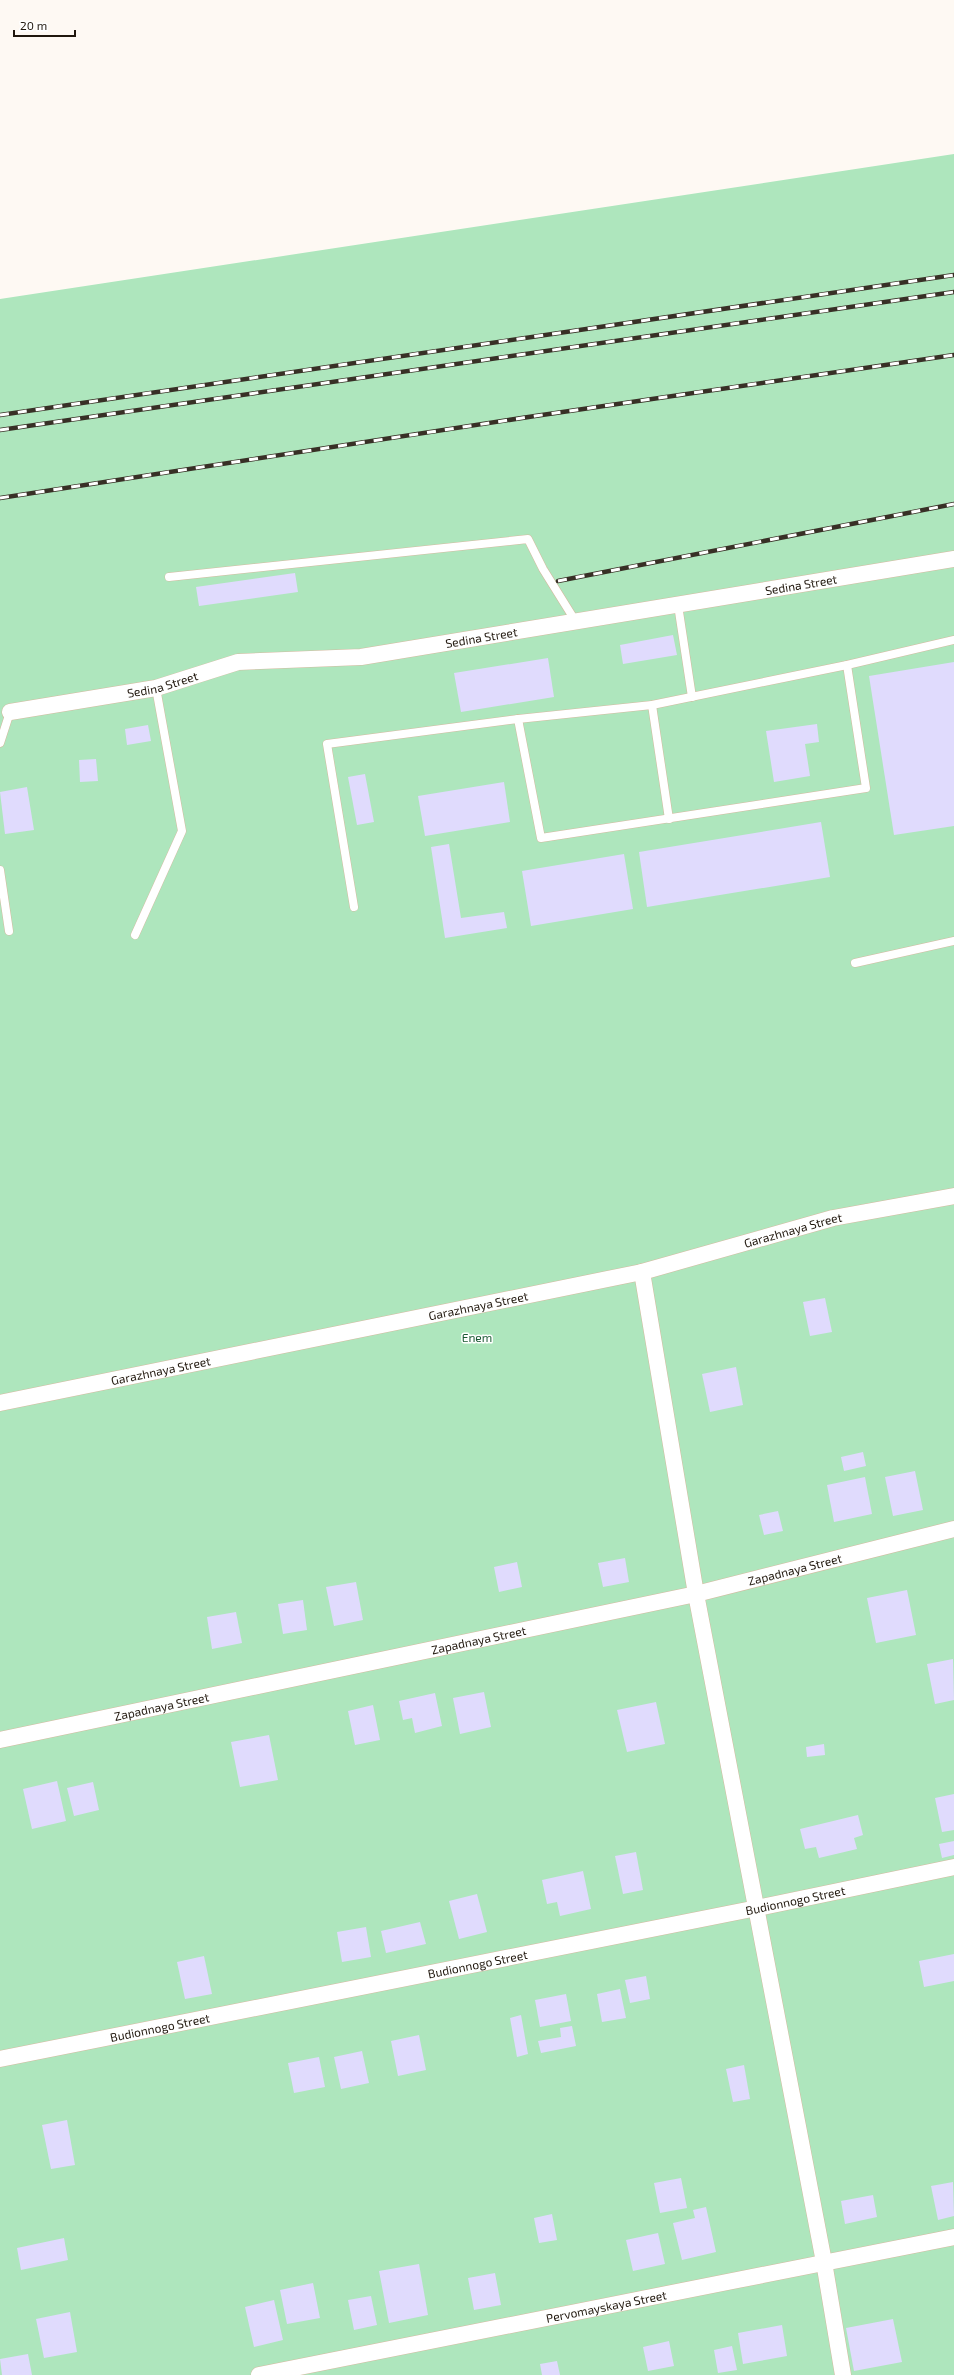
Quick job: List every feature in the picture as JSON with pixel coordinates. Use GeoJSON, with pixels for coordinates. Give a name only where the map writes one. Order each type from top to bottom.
{"type":"FeatureCollection","features":[{"type":"Feature","properties":{"kind":"street","name":"Sedina Street"},"geometry":{"type":"LineString","coordinates":[[10,712],[156,688],[238,662],[361,657],[954,559]]}},
{"type":"Feature","properties":{"kind":"street","name":"Garazhnaya Street"},"geometry":{"type":"LineString","coordinates":[[0,1403],[642,1272],[833,1218],[954,1196]]}},
{"type":"Feature","properties":{"kind":"street"},"geometry":{"type":"LineString","coordinates":[[642,1272],[696,1594],[824,2262],[843,2375]]}},
{"type":"Feature","properties":{"kind":"street","name":"Zapadnaya Street"},"geometry":{"type":"LineString","coordinates":[[0,1740],[696,1594],[954,1529]]}},
{"type":"Feature","properties":{"kind":"street","name":"Budionnogo Street"},"geometry":{"type":"LineString","coordinates":[[0,2059],[757,1908],[954,1867]]}},
{"type":"Feature","properties":{"kind":"street","name":"Pervomayskaya Street"},"geometry":{"type":"LineString","coordinates":[[259,2375],[954,2237]]}},
{"type":"Feature","properties":{"kind":"lane"},"geometry":{"type":"LineString","coordinates":[[169,577],[528,539],[543,569],[576,622]]}},
{"type":"Feature","properties":{"kind":"lane"},"geometry":{"type":"LineString","coordinates":[[678,605],[692,698]]}},
{"type":"Feature","properties":{"kind":"lane"},"geometry":{"type":"LineString","coordinates":[[354,906],[327,744],[518,719],[652,705],[847,665],[954,640]]}},
{"type":"Feature","properties":{"kind":"lane"},"geometry":{"type":"LineString","coordinates":[[518,719],[541,838],[866,788],[847,665]]}},
{"type":"Feature","properties":{"kind":"lane"},"geometry":{"type":"LineString","coordinates":[[135,935],[182,831],[156,688]]}},
{"type":"Feature","properties":{"kind":"lane"},"geometry":{"type":"LineString","coordinates":[[652,705],[668,819]]}},
{"type":"Feature","properties":{"kind":"lane"},"geometry":{"type":"LineString","coordinates":[[0,743],[10,712]]}},
{"type":"Feature","properties":{"kind":"lane"},"geometry":{"type":"LineString","coordinates":[[0,870],[9,931]]}},
{"type":"Feature","properties":{"kind":"lane"},"geometry":{"type":"LineString","coordinates":[[856,963],[954,942]]}},
{"type":"Feature","properties":{"kind":"green space","name":"Enem"},"geometry":{"type":"Polygon","coordinates":[[[954,154],[954,2375],[0,2375],[0,299],[954,154]]]}},
{"type":"Feature","properties":{"kind":"building"},"geometry":{"type":"Polygon","coordinates":[[[295,573],[298,592],[199,606],[196,587],[295,573]]]}},
{"type":"Feature","properties":{"kind":"building"},"geometry":{"type":"Polygon","coordinates":[[[673,635],[677,655],[623,664],[620,645],[673,635]]]}},
{"type":"Feature","properties":{"kind":"building"},"geometry":{"type":"Polygon","coordinates":[[[548,658],[554,697],[461,712],[454,673],[548,658]]]}},
{"type":"Feature","properties":{"kind":"building"},"geometry":{"type":"Polygon","coordinates":[[[954,662],[954,826],[894,835],[869,676],[954,662]]]}},
{"type":"Feature","properties":{"kind":"building"},"geometry":{"type":"Polygon","coordinates":[[[817,724],[819,742],[805,744],[810,776],[774,782],[766,731],[817,724]]]}},
{"type":"Feature","properties":{"kind":"building"},"geometry":{"type":"Polygon","coordinates":[[[148,725],[151,741],[127,745],[125,729],[148,725]]]}},
{"type":"Feature","properties":{"kind":"building"},"geometry":{"type":"Polygon","coordinates":[[[96,759],[98,781],[80,782],[79,760],[96,759]]]}},
{"type":"Feature","properties":{"kind":"building"},"geometry":{"type":"Polygon","coordinates":[[[365,774],[374,822],[357,825],[348,777],[365,774]]]}},
{"type":"Feature","properties":{"kind":"building"},"geometry":{"type":"Polygon","coordinates":[[[504,782],[510,822],[425,836],[418,796],[504,782]]]}},
{"type":"Feature","properties":{"kind":"building"},"geometry":{"type":"Polygon","coordinates":[[[27,787],[34,830],[5,834],[0,792],[27,787]]]}},
{"type":"Feature","properties":{"kind":"building"},"geometry":{"type":"Polygon","coordinates":[[[821,822],[830,877],[647,907],[639,852],[821,822]]]}},
{"type":"Feature","properties":{"kind":"building"},"geometry":{"type":"Polygon","coordinates":[[[449,844],[461,918],[504,912],[507,928],[445,938],[431,847],[449,844]]]}},
{"type":"Feature","properties":{"kind":"building"},"geometry":{"type":"Polygon","coordinates":[[[624,854],[633,909],[531,926],[522,871],[624,854]]]}},
{"type":"Feature","properties":{"kind":"building"},"geometry":{"type":"Polygon","coordinates":[[[825,1298],[832,1332],[810,1336],[803,1302],[825,1298]]]}},
{"type":"Feature","properties":{"kind":"building"},"geometry":{"type":"Polygon","coordinates":[[[736,1367],[743,1405],[710,1412],[702,1374],[736,1367]]]}},
{"type":"Feature","properties":{"kind":"building"},"geometry":{"type":"Polygon","coordinates":[[[863,1452],[866,1466],[844,1471],[841,1457],[863,1452]]]}},
{"type":"Feature","properties":{"kind":"building"},"geometry":{"type":"Polygon","coordinates":[[[915,1471],[923,1510],[893,1516],[885,1477],[915,1471]]]}},
{"type":"Feature","properties":{"kind":"building"},"geometry":{"type":"Polygon","coordinates":[[[865,1477],[872,1514],[834,1522],[827,1485],[865,1477]]]}},
{"type":"Feature","properties":{"kind":"building"},"geometry":{"type":"Polygon","coordinates":[[[778,1511],[783,1531],[764,1535],[759,1515],[778,1511]]]}},
{"type":"Feature","properties":{"kind":"building"},"geometry":{"type":"Polygon","coordinates":[[[625,1558],[629,1582],[603,1587],[598,1563],[625,1558]]]}},
{"type":"Feature","properties":{"kind":"building"},"geometry":{"type":"Polygon","coordinates":[[[517,1562],[522,1587],[499,1592],[494,1567],[517,1562]]]}},
{"type":"Feature","properties":{"kind":"building"},"geometry":{"type":"Polygon","coordinates":[[[356,1582],[363,1620],[334,1626],[326,1587],[356,1582]]]}},
{"type":"Feature","properties":{"kind":"building"},"geometry":{"type":"Polygon","coordinates":[[[907,1590],[916,1635],[876,1643],[867,1598],[907,1590]]]}},
{"type":"Feature","properties":{"kind":"building"},"geometry":{"type":"Polygon","coordinates":[[[303,1600],[307,1630],[283,1634],[278,1604],[303,1600]]]}},
{"type":"Feature","properties":{"kind":"building"},"geometry":{"type":"Polygon","coordinates":[[[236,1612],[242,1643],[212,1649],[207,1617],[236,1612]]]}},
{"type":"Feature","properties":{"kind":"building"},"geometry":{"type":"Polygon","coordinates":[[[953,1659],[954,1700],[935,1704],[927,1664],[953,1659]]]}},
{"type":"Feature","properties":{"kind":"building"},"geometry":{"type":"Polygon","coordinates":[[[484,1692],[491,1727],[460,1734],[453,1698],[484,1692]]]}},
{"type":"Feature","properties":{"kind":"building"},"geometry":{"type":"Polygon","coordinates":[[[435,1693],[442,1726],[415,1733],[412,1718],[403,1720],[399,1701],[435,1693]]]}},
{"type":"Feature","properties":{"kind":"building"},"geometry":{"type":"Polygon","coordinates":[[[656,1702],[665,1744],[627,1752],[617,1710],[656,1702]]]}},
{"type":"Feature","properties":{"kind":"building"},"geometry":{"type":"Polygon","coordinates":[[[373,1705],[380,1740],[355,1745],[348,1711],[373,1705]]]}},
{"type":"Feature","properties":{"kind":"building"},"geometry":{"type":"Polygon","coordinates":[[[269,1735],[278,1780],[240,1787],[231,1742],[269,1735]]]}},
{"type":"Feature","properties":{"kind":"building"},"geometry":{"type":"Polygon","coordinates":[[[824,1744],[825,1755],[807,1757],[806,1747],[824,1744]]]}},
{"type":"Feature","properties":{"kind":"building"},"geometry":{"type":"Polygon","coordinates":[[[57,1781],[66,1821],[32,1829],[23,1789],[57,1781]]]}},
{"type":"Feature","properties":{"kind":"building"},"geometry":{"type":"Polygon","coordinates":[[[93,1782],[99,1810],[74,1816],[67,1788],[93,1782]]]}},
{"type":"Feature","properties":{"kind":"building"},"geometry":{"type":"Polygon","coordinates":[[[954,1794],[954,1830],[942,1832],[935,1798],[954,1794]]]}},
{"type":"Feature","properties":{"kind":"building"},"geometry":{"type":"Polygon","coordinates":[[[858,1815],[863,1835],[854,1838],[857,1849],[819,1858],[816,1847],[805,1849],[800,1829],[858,1815]]]}},
{"type":"Feature","properties":{"kind":"building"},"geometry":{"type":"Polygon","coordinates":[[[954,1841],[954,1855],[942,1858],[939,1844],[954,1841]]]}},
{"type":"Feature","properties":{"kind":"building"},"geometry":{"type":"Polygon","coordinates":[[[636,1852],[643,1890],[623,1894],[615,1856],[636,1852]]]}},
{"type":"Feature","properties":{"kind":"building"},"geometry":{"type":"Polygon","coordinates":[[[583,1871],[591,1909],[560,1916],[557,1902],[547,1904],[542,1880],[583,1871]]]}},
{"type":"Feature","properties":{"kind":"building"},"geometry":{"type":"Polygon","coordinates":[[[477,1894],[487,1932],[459,1939],[449,1901],[477,1894]]]}},
{"type":"Feature","properties":{"kind":"building"},"geometry":{"type":"Polygon","coordinates":[[[420,1922],[426,1944],[386,1953],[381,1931],[420,1922]]]}},
{"type":"Feature","properties":{"kind":"building"},"geometry":{"type":"Polygon","coordinates":[[[366,1927],[371,1957],[342,1962],[337,1932],[366,1927]]]}},
{"type":"Feature","properties":{"kind":"building"},"geometry":{"type":"Polygon","coordinates":[[[954,1954],[954,1981],[924,1987],[919,1961],[954,1954]]]}},
{"type":"Feature","properties":{"kind":"building"},"geometry":{"type":"Polygon","coordinates":[[[204,1956],[212,1994],[185,1999],[177,1962],[204,1956]]]}},
{"type":"Feature","properties":{"kind":"building"},"geometry":{"type":"Polygon","coordinates":[[[646,1976],[650,1999],[630,2003],[625,1980],[646,1976]]]}},
{"type":"Feature","properties":{"kind":"building"},"geometry":{"type":"Polygon","coordinates":[[[620,1989],[626,2018],[602,2022],[597,1994],[620,1989]]]}},
{"type":"Feature","properties":{"kind":"building"},"geometry":{"type":"Polygon","coordinates":[[[566,1994],[571,2021],[540,2027],[535,2000],[566,1994]]]}},
{"type":"Feature","properties":{"kind":"building"},"geometry":{"type":"Polygon","coordinates":[[[521,2015],[528,2054],[517,2057],[510,2018],[521,2015]]]}},
{"type":"Feature","properties":{"kind":"building"},"geometry":{"type":"Polygon","coordinates":[[[572,2026],[576,2046],[541,2053],[538,2041],[561,2037],[560,2028],[572,2026]]]}},
{"type":"Feature","properties":{"kind":"building"},"geometry":{"type":"Polygon","coordinates":[[[419,2035],[426,2070],[398,2076],[391,2041],[419,2035]]]}},
{"type":"Feature","properties":{"kind":"building"},"geometry":{"type":"Polygon","coordinates":[[[362,2051],[369,2083],[341,2089],[334,2057],[362,2051]]]}},
{"type":"Feature","properties":{"kind":"building"},"geometry":{"type":"Polygon","coordinates":[[[319,2057],[325,2087],[294,2093],[288,2063],[319,2057]]]}},
{"type":"Feature","properties":{"kind":"building"},"geometry":{"type":"Polygon","coordinates":[[[744,2065],[750,2099],[733,2102],[726,2069],[744,2065]]]}},
{"type":"Feature","properties":{"kind":"building"},"geometry":{"type":"Polygon","coordinates":[[[67,2120],[75,2165],[51,2169],[42,2125],[67,2120]]]}},
{"type":"Feature","properties":{"kind":"building"},"geometry":{"type":"Polygon","coordinates":[[[681,2178],[687,2208],[660,2213],[654,2183],[681,2178]]]}},
{"type":"Feature","properties":{"kind":"building"},"geometry":{"type":"Polygon","coordinates":[[[953,2182],[954,2216],[938,2220],[931,2186],[953,2182]]]}},
{"type":"Feature","properties":{"kind":"building"},"geometry":{"type":"Polygon","coordinates":[[[873,2195],[877,2217],[845,2224],[841,2201],[873,2195]]]}},
{"type":"Feature","properties":{"kind":"building"},"geometry":{"type":"Polygon","coordinates":[[[706,2207],[716,2252],[682,2260],[673,2223],[695,2218],[693,2210],[706,2207]]]}},
{"type":"Feature","properties":{"kind":"building"},"geometry":{"type":"Polygon","coordinates":[[[552,2214],[557,2240],[539,2243],[534,2218],[552,2214]]]}},
{"type":"Feature","properties":{"kind":"building"},"geometry":{"type":"Polygon","coordinates":[[[658,2233],[665,2264],[633,2271],[626,2240],[658,2233]]]}},
{"type":"Feature","properties":{"kind":"building"},"geometry":{"type":"Polygon","coordinates":[[[64,2238],[68,2260],[21,2270],[17,2248],[64,2238]]]}},
{"type":"Feature","properties":{"kind":"building"},"geometry":{"type":"Polygon","coordinates":[[[419,2264],[428,2315],[389,2323],[379,2271],[419,2264]]]}},
{"type":"Feature","properties":{"kind":"building"},"geometry":{"type":"Polygon","coordinates":[[[495,2273],[501,2305],[474,2310],[468,2278],[495,2273]]]}},
{"type":"Feature","properties":{"kind":"building"},"geometry":{"type":"Polygon","coordinates":[[[313,2283],[320,2318],[287,2324],[280,2290],[313,2283]]]}},
{"type":"Feature","properties":{"kind":"building"},"geometry":{"type":"Polygon","coordinates":[[[371,2296],[377,2325],[354,2330],[348,2300],[371,2296]]]}},
{"type":"Feature","properties":{"kind":"building"},"geometry":{"type":"Polygon","coordinates":[[[274,2300],[283,2340],[254,2347],[245,2307],[274,2300]]]}},
{"type":"Feature","properties":{"kind":"building"},"geometry":{"type":"Polygon","coordinates":[[[70,2312],[77,2352],[44,2358],[36,2319],[70,2312]]]}},
{"type":"Feature","properties":{"kind":"building"},"geometry":{"type":"Polygon","coordinates":[[[893,2319],[902,2362],[854,2371],[846,2328],[893,2319]]]}},
{"type":"Feature","properties":{"kind":"building"},"geometry":{"type":"Polygon","coordinates":[[[782,2325],[787,2356],[743,2364],[738,2333],[782,2325]]]}},
{"type":"Feature","properties":{"kind":"building"},"geometry":{"type":"Polygon","coordinates":[[[669,2341],[674,2366],[648,2371],[643,2347],[669,2341]]]}},
{"type":"Feature","properties":{"kind":"building"},"geometry":{"type":"Polygon","coordinates":[[[732,2346],[737,2370],[718,2373],[714,2350],[732,2346]]]}},
{"type":"Feature","properties":{"kind":"building"},"geometry":{"type":"Polygon","coordinates":[[[28,2354],[32,2375],[2,2375],[0,2359],[28,2354]]]}},
{"type":"Feature","properties":{"kind":"building"},"geometry":{"type":"Polygon","coordinates":[[[557,2361],[560,2375],[542,2375],[540,2364],[557,2361]]]}},
{"type":"Feature","properties":{"kind":"railway"},"geometry":{"type":"LineString","coordinates":[[0,415],[954,275]]}},
{"type":"Feature","properties":{"kind":"railway"},"geometry":{"type":"LineString","coordinates":[[0,430],[954,292]]}},
{"type":"Feature","properties":{"kind":"railway"},"geometry":{"type":"LineString","coordinates":[[0,498],[535,416],[954,355]]}},
{"type":"Feature","properties":{"kind":"railway"},"geometry":{"type":"LineString","coordinates":[[558,581],[954,504]]}}]}
